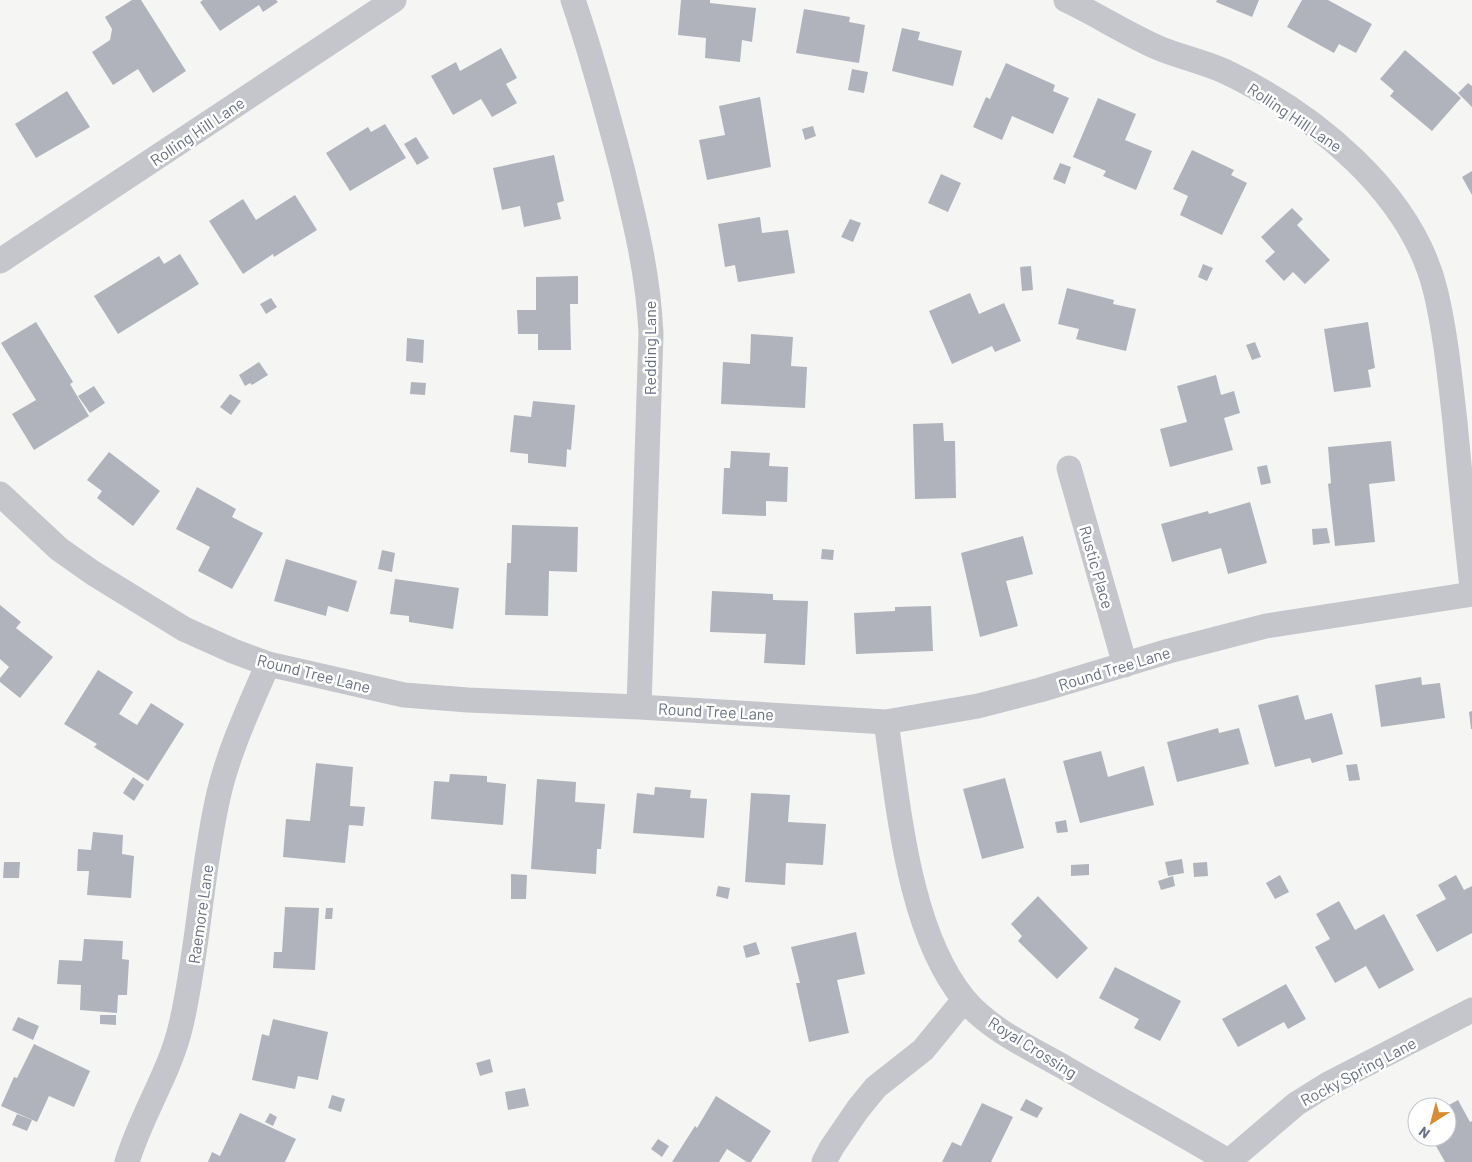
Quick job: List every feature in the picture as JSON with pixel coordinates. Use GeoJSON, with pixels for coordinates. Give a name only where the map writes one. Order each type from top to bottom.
{"type":"FeatureCollection","features":[{"type":"Feature","properties":{"kind":"street","name":"Rolling Hill Lane"},"geometry":{"type":"LineString","coordinates":[[0,261],[394,0]]}},
{"type":"Feature","properties":{"kind":"street","name":"Redding Lane"},"geometry":{"type":"LineString","coordinates":[[573,0],[592,54],[618,152],[641,244],[649,292],[650,333],[640,707]]}},
{"type":"Feature","properties":{"kind":"street","name":"Rolling Hill Lane"},"geometry":{"type":"LineString","coordinates":[[1066,0],[1160,48],[1223,70],[1268,95],[1344,149],[1380,188],[1403,220],[1428,268],[1438,301],[1447,352],[1472,588]]}},
{"type":"Feature","properties":{"kind":"street","name":"Rustic Place"},"geometry":{"type":"LineString","coordinates":[[1069,468],[1126,666]]}},
{"type":"Feature","properties":{"kind":"street","name":"Round Tree Lane"},"geometry":{"type":"LineString","coordinates":[[0,494],[60,549],[101,578],[184,629],[268,664],[404,695],[886,722],[978,706],[1126,666],[1169,651],[1266,626],[1472,594]]}},
{"type":"Feature","properties":{"kind":"street","name":"Raemore Lane"},"geometry":{"type":"LineString","coordinates":[[127,1162],[172,1056],[181,1026],[192,970],[197,924],[217,800],[236,738],[268,664]]}},
{"type":"Feature","properties":{"kind":"street","name":"Royal Crossing"},"geometry":{"type":"LineString","coordinates":[[886,722],[901,822],[923,918],[941,964],[964,1000],[1009,1036],[1228,1161]]}},
{"type":"Feature","properties":{"kind":"street"},"geometry":{"type":"LineString","coordinates":[[824,1162],[847,1124],[876,1087],[923,1050],[964,1000]]}},
{"type":"Feature","properties":{"kind":"street","name":"Rocky Spring Lane"},"geometry":{"type":"LineString","coordinates":[[1228,1161],[1296,1104],[1328,1084],[1472,1010]]}},
{"type":"Feature","properties":{"kind":"building"},"geometry":{"type":"Polygon","coordinates":[[[132,0],[141,0],[186,71],[153,93],[138,69],[113,85],[92,52],[110,40],[112,29],[105,17],[132,0]]]}},
{"type":"Feature","properties":{"kind":"building"},"geometry":{"type":"Polygon","coordinates":[[[203,0],[276,0],[278,2],[263,12],[259,5],[220,31],[200,2],[203,0]]]}},
{"type":"Feature","properties":{"kind":"building"},"geometry":{"type":"Polygon","coordinates":[[[681,0],[710,0],[710,3],[756,8],[752,42],[742,40],[740,62],[705,58],[706,38],[678,35],[681,0]]]}},
{"type":"Feature","properties":{"kind":"building"},"geometry":{"type":"Polygon","coordinates":[[[1217,0],[1259,0],[1252,17],[1216,2],[1217,0]]]}},
{"type":"Feature","properties":{"kind":"building"},"geometry":{"type":"Polygon","coordinates":[[[1302,0],[1328,0],[1372,24],[1356,53],[1339,44],[1334,53],[1287,27],[1302,0]]]}},
{"type":"Feature","properties":{"kind":"building"},"geometry":{"type":"Polygon","coordinates":[[[804,9],[850,17],[849,22],[865,25],[859,63],[796,53],[804,9]]]}},
{"type":"Feature","properties":{"kind":"building"},"geometry":{"type":"Polygon","coordinates":[[[902,28],[920,32],[918,40],[962,51],[953,86],[892,71],[902,28]]]}},
{"type":"Feature","properties":{"kind":"building"},"geometry":{"type":"Polygon","coordinates":[[[501,48],[517,78],[506,84],[517,103],[492,117],[481,99],[453,115],[431,76],[456,62],[460,71],[501,48]]]}},
{"type":"Feature","properties":{"kind":"building"},"geometry":{"type":"Polygon","coordinates":[[[1405,50],[1461,98],[1432,131],[1390,96],[1394,91],[1380,79],[1405,50]]]}},
{"type":"Feature","properties":{"kind":"building"},"geometry":{"type":"Polygon","coordinates":[[[1006,63],[1055,85],[1053,91],[1069,98],[1053,134],[1012,116],[1002,140],[973,127],[986,97],[990,99],[1006,63]]]}},
{"type":"Feature","properties":{"kind":"building"},"geometry":{"type":"Polygon","coordinates":[[[852,69],[868,72],[864,93],[848,90],[852,69]]]}},
{"type":"Feature","properties":{"kind":"building"},"geometry":{"type":"Polygon","coordinates":[[[1468,83],[1472,86],[1472,107],[1458,93],[1468,83]]]}},
{"type":"Feature","properties":{"kind":"building"},"geometry":{"type":"Polygon","coordinates":[[[67,91],[90,127],[36,158],[15,124],[67,91]]]}},
{"type":"Feature","properties":{"kind":"building"},"geometry":{"type":"Polygon","coordinates":[[[760,97],[771,167],[707,180],[699,140],[725,135],[719,106],[760,97]]]}},
{"type":"Feature","properties":{"kind":"building"},"geometry":{"type":"Polygon","coordinates":[[[1098,98],[1136,114],[1125,140],[1152,151],[1136,190],[1103,176],[1106,171],[1073,157],[1098,98]]]}},
{"type":"Feature","properties":{"kind":"building"},"geometry":{"type":"Polygon","coordinates":[[[385,124],[406,158],[350,191],[326,153],[368,127],[371,132],[385,124]]]}},
{"type":"Feature","properties":{"kind":"building"},"geometry":{"type":"Polygon","coordinates":[[[813,126],[816,136],[805,140],[802,129],[813,126]]]}},
{"type":"Feature","properties":{"kind":"building"},"geometry":{"type":"Polygon","coordinates":[[[416,137],[429,158],[417,165],[404,144],[416,137]]]}},
{"type":"Feature","properties":{"kind":"building"},"geometry":{"type":"Polygon","coordinates":[[[1192,150],[1234,170],[1231,175],[1247,183],[1222,235],[1180,215],[1188,196],[1173,189],[1192,150]]]}},
{"type":"Feature","properties":{"kind":"building"},"geometry":{"type":"Polygon","coordinates":[[[554,155],[564,201],[557,203],[561,219],[524,227],[520,206],[502,210],[493,168],[554,155]]]}},
{"type":"Feature","properties":{"kind":"building"},"geometry":{"type":"Polygon","coordinates":[[[1060,163],[1071,167],[1065,184],[1053,179],[1060,163]]]}},
{"type":"Feature","properties":{"kind":"building"},"geometry":{"type":"Polygon","coordinates":[[[1472,171],[1472,195],[1462,177],[1472,171]]]}},
{"type":"Feature","properties":{"kind":"building"},"geometry":{"type":"Polygon","coordinates":[[[941,174],[961,183],[948,212],[928,203],[941,174]]]}},
{"type":"Feature","properties":{"kind":"building"},"geometry":{"type":"Polygon","coordinates":[[[295,195],[317,230],[274,257],[273,254],[243,274],[209,221],[243,199],[256,220],[295,195]]]}},
{"type":"Feature","properties":{"kind":"building"},"geometry":{"type":"Polygon","coordinates":[[[1292,208],[1303,219],[1297,225],[1330,260],[1305,284],[1293,272],[1284,281],[1265,261],[1275,252],[1261,237],[1292,208]]]}},
{"type":"Feature","properties":{"kind":"building"},"geometry":{"type":"Polygon","coordinates":[[[760,217],[762,233],[788,230],[795,273],[738,282],[735,265],[725,267],[718,224],[760,217]]]}},
{"type":"Feature","properties":{"kind":"building"},"geometry":{"type":"Polygon","coordinates":[[[850,219],[861,223],[853,242],[841,237],[850,219]]]}},
{"type":"Feature","properties":{"kind":"building"},"geometry":{"type":"Polygon","coordinates":[[[180,254],[199,284],[118,334],[94,296],[159,256],[164,264],[180,254]]]}},
{"type":"Feature","properties":{"kind":"building"},"geometry":{"type":"Polygon","coordinates":[[[1203,264],[1213,268],[1207,281],[1198,277],[1203,264]]]}},
{"type":"Feature","properties":{"kind":"building"},"geometry":{"type":"Polygon","coordinates":[[[1031,266],[1033,290],[1022,291],[1020,267],[1031,266]]]}},
{"type":"Feature","properties":{"kind":"building"},"geometry":{"type":"Polygon","coordinates":[[[578,276],[578,304],[570,304],[571,350],[538,350],[538,334],[518,334],[517,310],[536,310],[536,277],[578,276]]]}},
{"type":"Feature","properties":{"kind":"building"},"geometry":{"type":"Polygon","coordinates":[[[1067,288],[1114,300],[1113,304],[1136,309],[1126,351],[1076,339],[1079,329],[1058,324],[1067,288]]]}},
{"type":"Feature","properties":{"kind":"building"},"geometry":{"type":"Polygon","coordinates":[[[970,293],[979,314],[1004,303],[1021,341],[995,352],[992,346],[952,364],[929,311],[970,293]]]}},
{"type":"Feature","properties":{"kind":"building"},"geometry":{"type":"Polygon","coordinates":[[[271,298],[277,307],[266,314],[260,304],[271,298]]]}},
{"type":"Feature","properties":{"kind":"building"},"geometry":{"type":"Polygon","coordinates":[[[36,322],[73,382],[70,384],[89,416],[34,450],[12,414],[36,400],[1,343],[36,322]]]}},
{"type":"Feature","properties":{"kind":"building"},"geometry":{"type":"Polygon","coordinates":[[[1368,322],[1375,368],[1368,370],[1371,387],[1334,392],[1324,329],[1368,322]]]}},
{"type":"Feature","properties":{"kind":"building"},"geometry":{"type":"Polygon","coordinates":[[[751,334],[793,337],[791,366],[807,367],[805,408],[721,404],[723,362],[750,364],[751,334]]]}},
{"type":"Feature","properties":{"kind":"building"},"geometry":{"type":"Polygon","coordinates":[[[407,338],[424,340],[423,363],[406,361],[407,338]]]}},
{"type":"Feature","properties":{"kind":"building"},"geometry":{"type":"Polygon","coordinates":[[[1255,342],[1261,357],[1252,360],[1246,345],[1255,342]]]}},
{"type":"Feature","properties":{"kind":"building"},"geometry":{"type":"Polygon","coordinates":[[[259,362],[268,375],[252,385],[250,383],[245,386],[239,375],[259,362]]]}},
{"type":"Feature","properties":{"kind":"building"},"geometry":{"type":"Polygon","coordinates":[[[1216,375],[1221,395],[1234,391],[1240,413],[1224,418],[1233,450],[1170,467],[1160,429],[1187,422],[1177,386],[1216,375]]]}},
{"type":"Feature","properties":{"kind":"building"},"geometry":{"type":"Polygon","coordinates":[[[411,382],[426,383],[425,395],[410,394],[411,382]]]}},
{"type":"Feature","properties":{"kind":"building"},"geometry":{"type":"Polygon","coordinates":[[[94,386],[105,403],[90,413],[78,396],[94,386]]]}},
{"type":"Feature","properties":{"kind":"building"},"geometry":{"type":"Polygon","coordinates":[[[230,394],[241,401],[231,415],[220,407],[230,394]]]}},
{"type":"Feature","properties":{"kind":"building"},"geometry":{"type":"Polygon","coordinates":[[[533,401],[575,405],[571,450],[567,449],[566,467],[528,463],[528,454],[510,452],[514,415],[531,417],[533,401]]]}},
{"type":"Feature","properties":{"kind":"building"},"geometry":{"type":"Polygon","coordinates":[[[943,423],[944,441],[955,441],[956,498],[915,499],[913,424],[943,423]]]}},
{"type":"Feature","properties":{"kind":"building"},"geometry":{"type":"Polygon","coordinates":[[[1391,441],[1395,481],[1369,484],[1375,542],[1335,546],[1328,484],[1331,483],[1328,447],[1391,441]]]}},
{"type":"Feature","properties":{"kind":"building"},"geometry":{"type":"Polygon","coordinates":[[[731,451],[770,453],[769,466],[788,467],[787,502],[766,501],[766,516],[722,514],[724,468],[730,468],[731,451]]]}},
{"type":"Feature","properties":{"kind":"building"},"geometry":{"type":"Polygon","coordinates":[[[109,452],[160,491],[133,526],[97,498],[102,491],[87,480],[109,452]]]}},
{"type":"Feature","properties":{"kind":"building"},"geometry":{"type":"Polygon","coordinates":[[[1267,465],[1271,483],[1261,485],[1257,467],[1267,465]]]}},
{"type":"Feature","properties":{"kind":"building"},"geometry":{"type":"Polygon","coordinates":[[[197,487],[236,509],[232,517],[263,533],[232,589],[198,571],[210,547],[176,529],[197,487]]]}},
{"type":"Feature","properties":{"kind":"building"},"geometry":{"type":"Polygon","coordinates":[[[1250,502],[1267,563],[1228,574],[1221,548],[1172,562],[1161,524],[1208,511],[1209,514],[1250,502]]]}},
{"type":"Feature","properties":{"kind":"building"},"geometry":{"type":"Polygon","coordinates":[[[512,525],[578,527],[577,572],[549,571],[548,616],[505,615],[507,563],[511,563],[512,525]]]}},
{"type":"Feature","properties":{"kind":"building"},"geometry":{"type":"Polygon","coordinates":[[[1327,528],[1330,543],[1313,545],[1312,529],[1327,528]]]}},
{"type":"Feature","properties":{"kind":"building"},"geometry":{"type":"Polygon","coordinates":[[[1023,536],[1033,574],[1006,581],[1018,626],[980,637],[961,553],[1023,536]]]}},
{"type":"Feature","properties":{"kind":"building"},"geometry":{"type":"Polygon","coordinates":[[[822,549],[834,550],[833,560],[821,559],[822,549]]]}},
{"type":"Feature","properties":{"kind":"building"},"geometry":{"type":"Polygon","coordinates":[[[382,550],[395,553],[392,572],[378,569],[382,550]]]}},
{"type":"Feature","properties":{"kind":"building"},"geometry":{"type":"Polygon","coordinates":[[[286,559],[357,581],[348,612],[328,606],[326,616],[274,601],[286,559]]]}},
{"type":"Feature","properties":{"kind":"building"},"geometry":{"type":"Polygon","coordinates":[[[395,579],[459,588],[453,629],[409,622],[409,616],[390,614],[395,579]]]}},
{"type":"Feature","properties":{"kind":"building"},"geometry":{"type":"Polygon","coordinates":[[[712,591],[773,594],[773,600],[808,601],[805,665],[764,663],[766,634],[710,632],[712,591]]]}},
{"type":"Feature","properties":{"kind":"building"},"geometry":{"type":"Polygon","coordinates":[[[0,605],[21,622],[16,628],[53,657],[20,698],[0,682],[0,678],[9,667],[0,659],[0,605]]]}},
{"type":"Feature","properties":{"kind":"building"},"geometry":{"type":"Polygon","coordinates":[[[931,606],[933,651],[856,654],[854,613],[895,611],[895,607],[931,606]]]}},
{"type":"Feature","properties":{"kind":"building"},"geometry":{"type":"Polygon","coordinates":[[[98,670],[133,692],[119,714],[137,725],[151,703],[184,724],[148,781],[94,747],[97,744],[64,724],[98,670]]]}},
{"type":"Feature","properties":{"kind":"building"},"geometry":{"type":"Polygon","coordinates":[[[1421,677],[1422,685],[1440,683],[1445,718],[1381,727],[1375,685],[1421,677]]]}},
{"type":"Feature","properties":{"kind":"building"},"geometry":{"type":"Polygon","coordinates":[[[1298,695],[1305,720],[1332,713],[1343,754],[1312,763],[1310,758],[1275,767],[1258,705],[1298,695]]]}},
{"type":"Feature","properties":{"kind":"building"},"geometry":{"type":"Polygon","coordinates":[[[1472,711],[1472,729],[1471,729],[1469,712],[1472,711]]]}},
{"type":"Feature","properties":{"kind":"building"},"geometry":{"type":"Polygon","coordinates":[[[1218,728],[1219,733],[1239,728],[1249,764],[1177,782],[1167,742],[1218,728]]]}},
{"type":"Feature","properties":{"kind":"building"},"geometry":{"type":"Polygon","coordinates":[[[1101,751],[1108,777],[1144,766],[1154,805],[1080,823],[1063,761],[1101,751]]]}},
{"type":"Feature","properties":{"kind":"building"},"geometry":{"type":"Polygon","coordinates":[[[316,763],[353,767],[350,806],[365,807],[363,826],[349,825],[345,863],[283,857],[286,819],[310,821],[316,763]]]}},
{"type":"Feature","properties":{"kind":"building"},"geometry":{"type":"Polygon","coordinates":[[[1357,764],[1360,780],[1349,781],[1346,765],[1357,764]]]}},
{"type":"Feature","properties":{"kind":"building"},"geometry":{"type":"Polygon","coordinates":[[[450,774],[487,776],[487,782],[506,784],[503,825],[431,819],[434,781],[449,782],[450,774]]]}},
{"type":"Feature","properties":{"kind":"building"},"geometry":{"type":"Polygon","coordinates":[[[133,777],[144,785],[134,801],[123,793],[133,777]]]}},
{"type":"Feature","properties":{"kind":"building"},"geometry":{"type":"Polygon","coordinates":[[[1005,778],[1024,848],[982,859],[963,789],[1005,778]]]}},
{"type":"Feature","properties":{"kind":"building"},"geometry":{"type":"Polygon","coordinates":[[[537,779],[576,782],[575,802],[605,804],[601,849],[597,849],[596,874],[531,869],[537,779]]]}},
{"type":"Feature","properties":{"kind":"building"},"geometry":{"type":"Polygon","coordinates":[[[655,787],[691,790],[690,798],[707,799],[704,838],[633,833],[637,793],[654,795],[655,787]]]}},
{"type":"Feature","properties":{"kind":"building"},"geometry":{"type":"Polygon","coordinates":[[[751,793],[790,795],[788,822],[826,824],[823,865],[786,863],[785,885],[745,882],[751,793]]]}},
{"type":"Feature","properties":{"kind":"building"},"geometry":{"type":"Polygon","coordinates":[[[1066,820],[1068,832],[1057,833],[1055,822],[1066,820]]]}},
{"type":"Feature","properties":{"kind":"building"},"geometry":{"type":"Polygon","coordinates":[[[93,832],[123,835],[122,854],[134,856],[131,898],[87,895],[89,871],[77,871],[78,849],[91,850],[93,832]]]}},
{"type":"Feature","properties":{"kind":"building"},"geometry":{"type":"Polygon","coordinates":[[[1182,859],[1184,873],[1168,876],[1165,862],[1182,859]]]}},
{"type":"Feature","properties":{"kind":"building"},"geometry":{"type":"Polygon","coordinates":[[[4,862],[20,862],[19,878],[3,878],[4,862]]]}},
{"type":"Feature","properties":{"kind":"building"},"geometry":{"type":"Polygon","coordinates":[[[1207,862],[1208,876],[1194,877],[1193,863],[1207,862]]]}},
{"type":"Feature","properties":{"kind":"building"},"geometry":{"type":"Polygon","coordinates":[[[1089,864],[1089,875],[1071,876],[1071,865],[1089,864]]]}},
{"type":"Feature","properties":{"kind":"building"},"geometry":{"type":"Polygon","coordinates":[[[511,874],[527,875],[526,899],[511,899],[511,874]]]}},
{"type":"Feature","properties":{"kind":"building"},"geometry":{"type":"Polygon","coordinates":[[[1280,875],[1289,892],[1275,899],[1266,883],[1280,875]]]}},
{"type":"Feature","properties":{"kind":"building"},"geometry":{"type":"Polygon","coordinates":[[[1456,875],[1464,890],[1472,886],[1472,933],[1437,952],[1416,915],[1446,899],[1438,885],[1456,875]]]}},
{"type":"Feature","properties":{"kind":"building"},"geometry":{"type":"Polygon","coordinates":[[[1173,876],[1175,886],[1161,890],[1158,881],[1173,876]]]}},
{"type":"Feature","properties":{"kind":"building"},"geometry":{"type":"Polygon","coordinates":[[[718,886],[730,888],[728,899],[716,896],[718,886]]]}},
{"type":"Feature","properties":{"kind":"building"},"geometry":{"type":"Polygon","coordinates":[[[1038,896],[1088,948],[1057,979],[1018,941],[1022,936],[1011,924],[1038,896]]]}},
{"type":"Feature","properties":{"kind":"building"},"geometry":{"type":"Polygon","coordinates":[[[1339,901],[1355,930],[1384,914],[1414,970],[1379,989],[1366,966],[1335,983],[1315,947],[1330,939],[1316,914],[1339,901]]]}},
{"type":"Feature","properties":{"kind":"building"},"geometry":{"type":"Polygon","coordinates":[[[285,907],[319,908],[315,970],[273,968],[274,952],[282,952],[285,907]]]}},
{"type":"Feature","properties":{"kind":"building"},"geometry":{"type":"Polygon","coordinates":[[[326,908],[333,908],[332,919],[325,919],[326,908]]]}},
{"type":"Feature","properties":{"kind":"building"},"geometry":{"type":"Polygon","coordinates":[[[856,932],[865,974],[837,980],[849,1033],[809,1042],[796,983],[800,983],[791,947],[856,932]]]}},
{"type":"Feature","properties":{"kind":"building"},"geometry":{"type":"Polygon","coordinates":[[[84,939],[123,941],[122,959],[129,960],[127,995],[118,995],[117,1013],[80,1010],[81,985],[57,984],[59,960],[82,961],[84,939]]]}},
{"type":"Feature","properties":{"kind":"building"},"geometry":{"type":"Polygon","coordinates":[[[756,942],[760,954],[746,958],[743,946],[756,942]]]}},
{"type":"Feature","properties":{"kind":"building"},"geometry":{"type":"Polygon","coordinates":[[[1115,967],[1181,1001],[1160,1041],[1134,1028],[1139,1019],[1099,998],[1115,967]]]}},
{"type":"Feature","properties":{"kind":"building"},"geometry":{"type":"Polygon","coordinates":[[[1286,984],[1306,1019],[1288,1029],[1284,1022],[1238,1047],[1222,1019],[1286,984]]]}},
{"type":"Feature","properties":{"kind":"building"},"geometry":{"type":"Polygon","coordinates":[[[100,1015],[116,1015],[116,1025],[100,1024],[100,1015]]]}},
{"type":"Feature","properties":{"kind":"building"},"geometry":{"type":"Polygon","coordinates":[[[18,1017],[39,1026],[33,1040],[12,1030],[18,1017]]]}},
{"type":"Feature","properties":{"kind":"building"},"geometry":{"type":"Polygon","coordinates":[[[273,1019],[328,1032],[318,1080],[298,1076],[295,1089],[252,1080],[262,1034],[269,1036],[273,1019]]]}},
{"type":"Feature","properties":{"kind":"building"},"geometry":{"type":"Polygon","coordinates":[[[34,1044],[90,1071],[74,1107],[49,1096],[37,1122],[1,1106],[14,1077],[17,1078],[34,1044]]]}},
{"type":"Feature","properties":{"kind":"building"},"geometry":{"type":"Polygon","coordinates":[[[490,1059],[493,1072],[480,1076],[476,1063],[490,1059]]]}},
{"type":"Feature","properties":{"kind":"building"},"geometry":{"type":"Polygon","coordinates":[[[525,1088],[529,1106],[508,1110],[505,1092],[525,1088]]]}},
{"type":"Feature","properties":{"kind":"building"},"geometry":{"type":"Polygon","coordinates":[[[332,1095],[345,1099],[341,1112],[328,1108],[332,1095]]]}},
{"type":"Feature","properties":{"kind":"building"},"geometry":{"type":"Polygon","coordinates":[[[716,1096],[771,1131],[751,1162],[747,1162],[727,1149],[719,1162],[672,1162],[695,1126],[697,1128],[716,1096]]]}},
{"type":"Feature","properties":{"kind":"building"},"geometry":{"type":"Polygon","coordinates":[[[1026,1099],[1043,1108],[1037,1118],[1020,1110],[1026,1099]]]}},
{"type":"Feature","properties":{"kind":"building"},"geometry":{"type":"Polygon","coordinates":[[[1457,1101],[1470,1122],[1472,1121],[1472,1162],[1445,1162],[1437,1147],[1457,1147],[1457,1101]]]}},
{"type":"Feature","properties":{"kind":"building"},"geometry":{"type":"Polygon","coordinates":[[[982,1103],[1013,1117],[991,1162],[942,1162],[952,1142],[961,1146],[982,1103]]]}},
{"type":"Feature","properties":{"kind":"building"},"geometry":{"type":"Polygon","coordinates":[[[240,1113],[296,1139],[285,1162],[208,1162],[212,1152],[220,1156],[240,1113]]]}},
{"type":"Feature","properties":{"kind":"building"},"geometry":{"type":"Polygon","coordinates":[[[270,1113],[277,1117],[273,1126],[265,1122],[270,1113]]]}},
{"type":"Feature","properties":{"kind":"building"},"geometry":{"type":"Polygon","coordinates":[[[17,1114],[32,1120],[27,1131],[12,1125],[17,1114]]]}},
{"type":"Feature","properties":{"kind":"building"},"geometry":{"type":"Polygon","coordinates":[[[658,1139],[669,1146],[662,1157],[651,1149],[658,1139]]]}}]}
